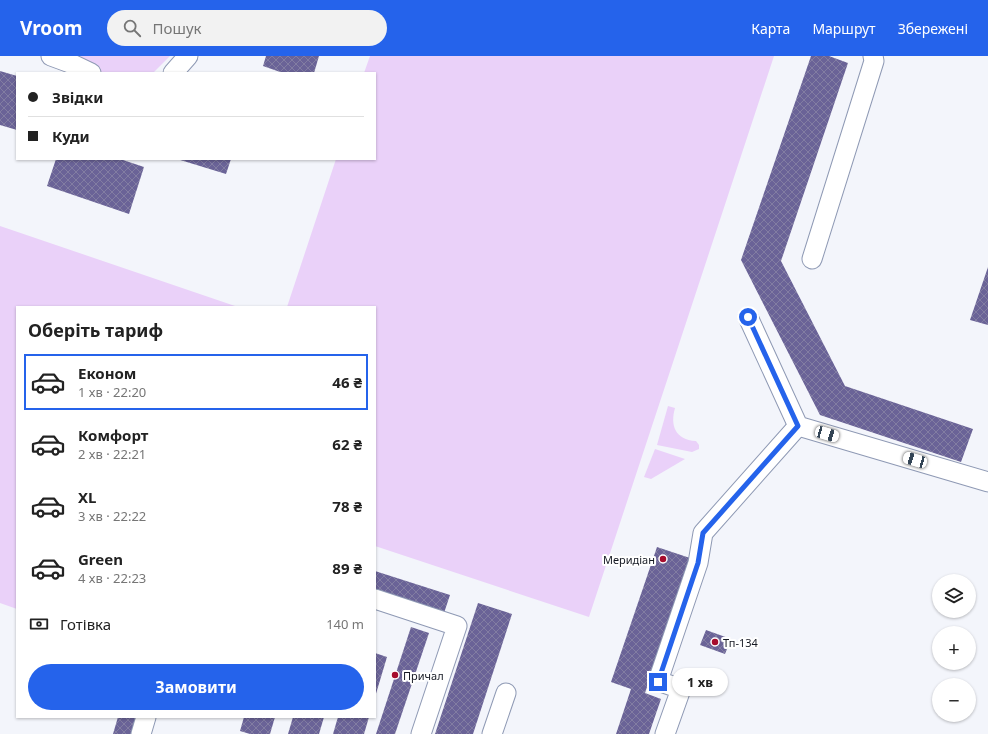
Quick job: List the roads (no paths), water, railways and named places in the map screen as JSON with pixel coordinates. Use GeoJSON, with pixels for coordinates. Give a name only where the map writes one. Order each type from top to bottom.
{"type":"FeatureCollection","features":[{"type":"Feature","properties":{"kind":"lane"},"geometry":{"type":"LineString","coordinates":[[51,56],[89,72]]}},
{"type":"Feature","properties":{"kind":"lane"},"geometry":{"type":"LineString","coordinates":[[174,72],[188,56]]}},
{"type":"Feature","properties":{"kind":"lane"},"geometry":{"type":"LineString","coordinates":[[812,259],[874,61],[873,56]]}},
{"type":"Feature","properties":{"kind":"lane"},"geometry":{"type":"LineString","coordinates":[[748,317],[798,426],[988,482]]}},
{"type":"Feature","properties":{"kind":"lane"},"geometry":{"type":"LineString","coordinates":[[665,734],[681,689],[658,682],[698,563],[703,533],[798,426]]}},
{"type":"Feature","properties":{"kind":"lane"},"geometry":{"type":"LineString","coordinates":[[376,599],[457,626],[421,734]]}},
{"type":"Feature","properties":{"kind":"lane"},"geometry":{"type":"LineString","coordinates":[[492,734],[506,693]]}},
{"type":"Feature","properties":{"kind":"lane"},"geometry":{"type":"LineString","coordinates":[[141,734],[146,718]]}},
{"type":"Feature","properties":{"kind":"place","name":"Меридіан"},"geometry":{"type":"Point","coordinates":[663,559]}},
{"type":"Feature","properties":{"kind":"place","name":"Тп-134"},"geometry":{"type":"Point","coordinates":[715,642]}},
{"type":"Feature","properties":{"kind":"place","name":"Причал"},"geometry":{"type":"Point","coordinates":[395,675]}}]}
